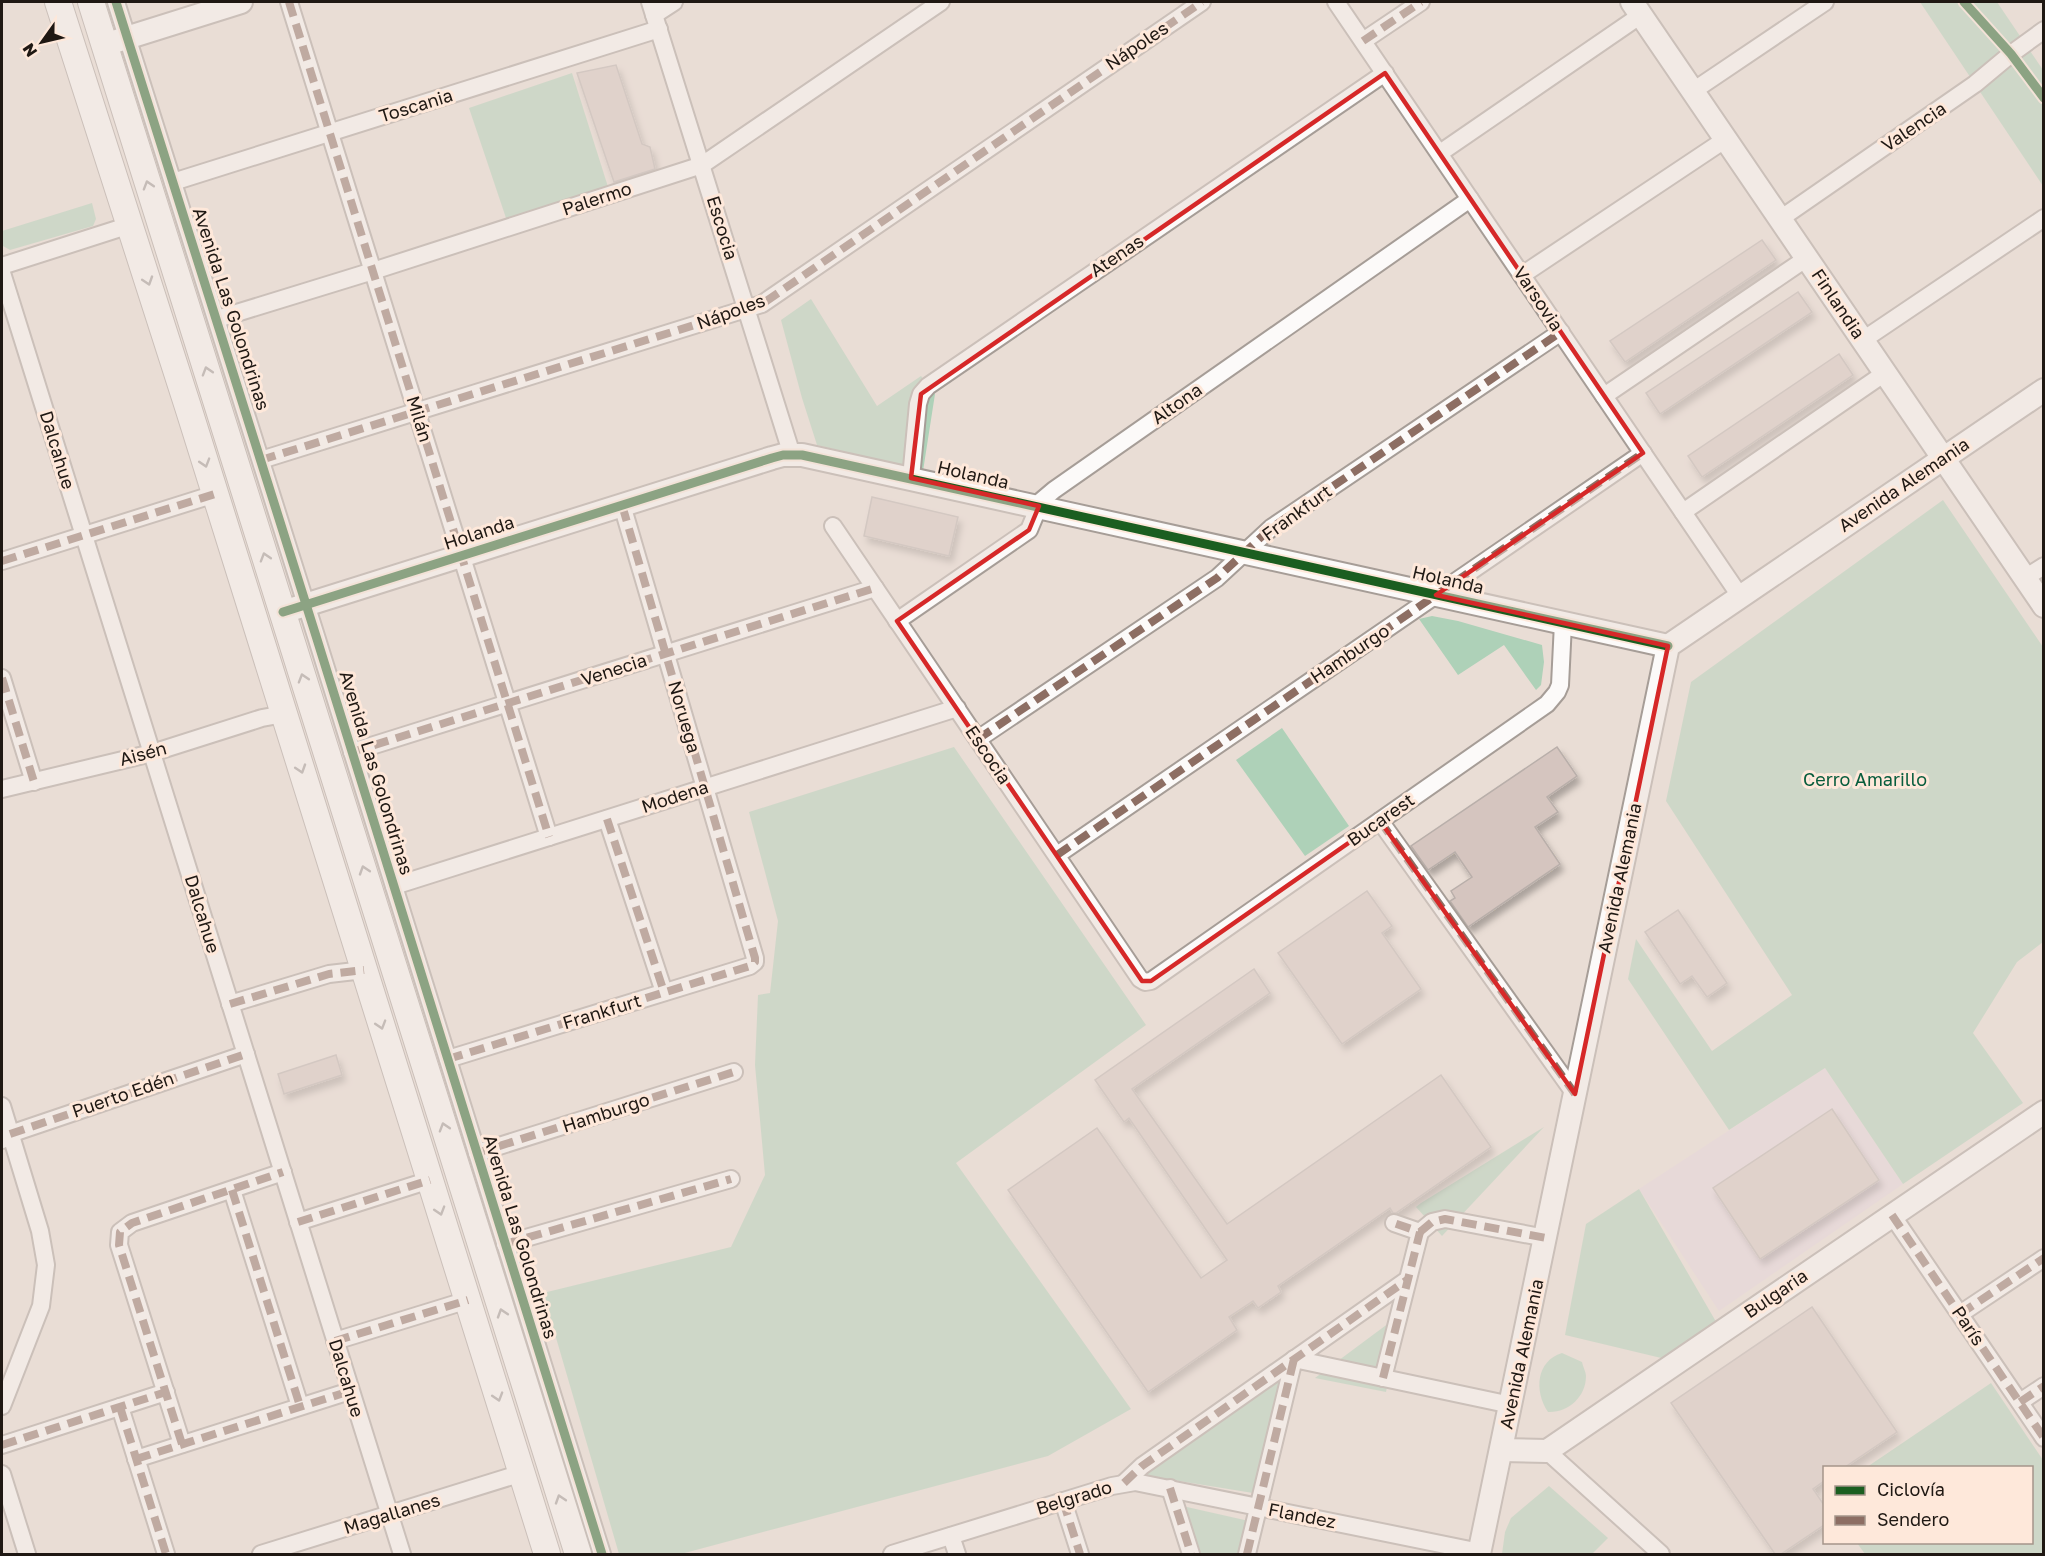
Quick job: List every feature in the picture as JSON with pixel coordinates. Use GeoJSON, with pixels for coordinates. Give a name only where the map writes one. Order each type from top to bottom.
{"type":"FeatureCollection","features":[{"type":"Feature","properties":{"kind":"main road","name":"Avenida Las Golondrinas"},"geometry":{"type":"LineString","coordinates":[[91,2],[116,41],[320,734],[578,1554]]}},
{"type":"Feature","properties":{"kind":"main road"},"geometry":{"type":"LineString","coordinates":[[61,11],[82,37],[116,41]]}},
{"type":"Feature","properties":{"kind":"main road"},"geometry":{"type":"LineString","coordinates":[[61,11],[547,1554]]}},
{"type":"Feature","properties":{"kind":"main road"},"geometry":{"type":"LineString","coordinates":[[84,84],[93,59],[116,41]]}},
{"type":"Feature","properties":{"kind":"main road"},"geometry":{"type":"LineString","coordinates":[[248,601],[265,611],[283,612]]}},
{"type":"Feature","properties":{"kind":"main road"},"geometry":{"type":"LineString","coordinates":[[284,714],[308,724],[320,734]]}},
{"type":"Feature","properties":{"kind":"street","name":"Avenida Las Golondrinas"},"geometry":{"type":"LineString","coordinates":[[116,2],[116,41],[173,182],[602,1554]]}},
{"type":"Feature","properties":{"kind":"street"},"geometry":{"type":"LineString","coordinates":[[116,41],[241,2]]}},
{"type":"Feature","properties":{"kind":"street","name":"Milán"},"geometry":{"type":"LineString","coordinates":[[289,2],[549,837]]}},
{"type":"Feature","properties":{"kind":"street","name":"Toscania"},"geometry":{"type":"LineString","coordinates":[[173,182],[330,133],[655,15],[674,2]]}},
{"type":"Feature","properties":{"kind":"street","name":"Palermo"},"geometry":{"type":"LineString","coordinates":[[217,319],[702,165],[941,2]]}},
{"type":"Feature","properties":{"kind":"street","name":"Nápoles"},"geometry":{"type":"LineString","coordinates":[[261,460],[762,304],[1202,2]]}},
{"type":"Feature","properties":{"kind":"street","name":"Varsovia"},"geometry":{"type":"LineString","coordinates":[[1336,2],[1740,596]]}},
{"type":"Feature","properties":{"kind":"street"},"geometry":{"type":"LineString","coordinates":[[1363,41],[1421,2]]}},
{"type":"Feature","properties":{"kind":"street"},"geometry":{"type":"LineString","coordinates":[[1693,91],[1825,2]]}},
{"type":"Feature","properties":{"kind":"street"},"geometry":{"type":"LineString","coordinates":[[1440,153],[1637,8]]}},
{"type":"Feature","properties":{"kind":"street","name":"Finlandia"},"geometry":{"type":"LineString","coordinates":[[1637,8],[1943,458],[2034,572],[2043,606]]}},
{"type":"Feature","properties":{"kind":"street","name":"Escocia"},"geometry":{"type":"LineString","coordinates":[[655,15],[792,455]]}},
{"type":"Feature","properties":{"kind":"street","name":"Valencia"},"geometry":{"type":"LineString","coordinates":[[1780,219],[1975,84],[2043,30]]}},
{"type":"Feature","properties":{"kind":"street","name":"Atenas"},"geometry":{"type":"LineString","coordinates":[[911,478],[918,404],[921,394],[928,386],[1385,73]]}},
{"type":"Feature","properties":{"kind":"street"},"geometry":{"type":"LineString","coordinates":[[1522,275],[1726,139]]}},
{"type":"Feature","properties":{"kind":"street","name":"Altona"},"geometry":{"type":"LineString","coordinates":[[897,621],[1024,534],[1032,526],[1038,506],[1047,495],[1470,199]]}},
{"type":"Feature","properties":{"kind":"street"},"geometry":{"type":"LineString","coordinates":[[1863,340],[2043,218]]}},
{"type":"Feature","properties":{"kind":"street"},"geometry":{"type":"LineString","coordinates":[[2,266],[130,225]]}},
{"type":"Feature","properties":{"kind":"street"},"geometry":{"type":"LineString","coordinates":[[1604,396],[1807,258]]}},
{"type":"Feature","properties":{"kind":"street","name":"Dalcahue"},"geometry":{"type":"LineString","coordinates":[[2,273],[402,1554]]}},
{"type":"Feature","properties":{"kind":"street","name":"Frankfurt"},"geometry":{"type":"LineString","coordinates":[[978,739],[1217,578],[1271,528],[1561,332]]}},
{"type":"Feature","properties":{"kind":"street"},"geometry":{"type":"LineString","coordinates":[[1683,512],[1885,373]]}},
{"type":"Feature","properties":{"kind":"street","name":"Avenida Alemania"},"geometry":{"type":"LineString","coordinates":[[1480,1553],[1668,646],[2043,390]]}},
{"type":"Feature","properties":{"kind":"street","name":"Hamburgo"},"geometry":{"type":"LineString","coordinates":[[1057,855],[1643,453]]}},
{"type":"Feature","properties":{"kind":"street","name":"Holanda"},"geometry":{"type":"LineString","coordinates":[[283,612],[772,458],[792,455],[819,458],[911,478],[1668,646]]}},
{"type":"Feature","properties":{"kind":"street"},"geometry":{"type":"LineString","coordinates":[[2,561],[214,494]]}},
{"type":"Feature","properties":{"kind":"street","name":"Noruega"},"geometry":{"type":"LineString","coordinates":[[622,505],[756,958],[755,962]]}},
{"type":"Feature","properties":{"kind":"street","name":"Escocia"},"geometry":{"type":"LineString","coordinates":[[833,526],[1140,979],[1145,982]]}},
{"type":"Feature","properties":{"kind":"street","name":"Venecia"},"geometry":{"type":"LineString","coordinates":[[352,752],[875,588]]}},
{"type":"Feature","properties":{"kind":"street","name":"Bucarest"},"geometry":{"type":"LineString","coordinates":[[1145,982],[1151,981],[1553,698],[1561,678],[1563,623]]}},
{"type":"Feature","properties":{"kind":"street"},"geometry":{"type":"LineString","coordinates":[[2,678],[34,782]]}},
{"type":"Feature","properties":{"kind":"street","name":"Modena"},"geometry":{"type":"LineString","coordinates":[[394,886],[957,708]]}},
{"type":"Feature","properties":{"kind":"street","name":"Aisén"},"geometry":{"type":"LineString","coordinates":[[2,789],[152,753],[262,718],[284,714]]}},
{"type":"Feature","properties":{"kind":"street"},"geometry":{"type":"LineString","coordinates":[[607,819],[664,993]]}},
{"type":"Feature","properties":{"kind":"street"},"geometry":{"type":"LineString","coordinates":[[1380,821],[1575,1094]]}},
{"type":"Feature","properties":{"kind":"street","name":"Frankfurt"},"geometry":{"type":"LineString","coordinates":[[448,1059],[750,966],[755,962]]}},
{"type":"Feature","properties":{"kind":"street"},"geometry":{"type":"LineString","coordinates":[[230,1004],[329,974],[364,970]]}},
{"type":"Feature","properties":{"kind":"street","name":"Puerto Edén"},"geometry":{"type":"LineString","coordinates":[[6,1137],[246,1054]]}},
{"type":"Feature","properties":{"kind":"street","name":"Hamburgo"},"geometry":{"type":"LineString","coordinates":[[477,1153],[734,1072]]}},
{"type":"Feature","properties":{"kind":"street"},"geometry":{"type":"LineString","coordinates":[[2,1106],[6,1137],[40,1230],[46,1279],[41,1306],[2,1406]]}},
{"type":"Feature","properties":{"kind":"street","name":"Bulgaria"},"geometry":{"type":"LineString","coordinates":[[1547,1451],[2043,1112]]}},
{"type":"Feature","properties":{"kind":"street"},"geometry":{"type":"LineString","coordinates":[[182,1444],[119,1245],[120,1232],[132,1223],[283,1172]]}},
{"type":"Feature","properties":{"kind":"street"},"geometry":{"type":"LineString","coordinates":[[505,1244],[731,1179]]}},
{"type":"Feature","properties":{"kind":"street"},"geometry":{"type":"LineString","coordinates":[[298,1222],[430,1180]]}},
{"type":"Feature","properties":{"kind":"street"},"geometry":{"type":"LineString","coordinates":[[232,1190],[300,1406]]}},
{"type":"Feature","properties":{"kind":"street","name":"París"},"geometry":{"type":"LineString","coordinates":[[1892,1215],[2043,1438]]}},
{"type":"Feature","properties":{"kind":"street"},"geometry":{"type":"LineString","coordinates":[[1383,1378],[1420,1232],[1432,1222],[1445,1219],[1546,1238]]}},
{"type":"Feature","properties":{"kind":"street"},"geometry":{"type":"LineString","coordinates":[[1394,1223],[1420,1232]]}},
{"type":"Feature","properties":{"kind":"street"},"geometry":{"type":"LineString","coordinates":[[1960,1314],[2043,1258]]}},
{"type":"Feature","properties":{"kind":"street","name":"Belgrado"},"geometry":{"type":"LineString","coordinates":[[892,1554],[1124,1483],[1142,1466],[1407,1280]]}},
{"type":"Feature","properties":{"kind":"street"},"geometry":{"type":"LineString","coordinates":[[335,1341],[468,1300]]}},
{"type":"Feature","properties":{"kind":"street"},"geometry":{"type":"LineString","coordinates":[[1247,1554],[1294,1359],[1511,1405]]}},
{"type":"Feature","properties":{"kind":"street"},"geometry":{"type":"LineString","coordinates":[[2020,1402],[2043,1386]]}},
{"type":"Feature","properties":{"kind":"street"},"geometry":{"type":"LineString","coordinates":[[136,1458],[350,1390]]}},
{"type":"Feature","properties":{"kind":"street"},"geometry":{"type":"LineString","coordinates":[[2,1445],[166,1392]]}},
{"type":"Feature","properties":{"kind":"street"},"geometry":{"type":"LineString","coordinates":[[120,1407],[166,1554]]}},
{"type":"Feature","properties":{"kind":"street"},"geometry":{"type":"LineString","coordinates":[[1502,1449],[1547,1451],[1661,1554]]}},
{"type":"Feature","properties":{"kind":"street","name":"Magallanes"},"geometry":{"type":"LineString","coordinates":[[261,1554],[522,1473]]}},
{"type":"Feature","properties":{"kind":"street"},"geometry":{"type":"LineString","coordinates":[[2,1474],[27,1554]]}},
{"type":"Feature","properties":{"kind":"street","name":"Flandez"},"geometry":{"type":"LineString","coordinates":[[1124,1483],[1170,1488],[1480,1553]]}},
{"type":"Feature","properties":{"kind":"street"},"geometry":{"type":"LineString","coordinates":[[1170,1488],[1191,1554]]}},
{"type":"Feature","properties":{"kind":"street"},"geometry":{"type":"LineString","coordinates":[[1063,1501],[1080,1554]]}},
{"type":"Feature","properties":{"kind":"street"},"geometry":{"type":"LineString","coordinates":[[951,1536],[957,1554]]}},
{"type":"Feature","properties":{"kind":"highlighted area"},"geometry":{"type":"Polygon","coordinates":[[[1385,73],[1643,453],[1436,595],[1668,646],[1575,1094],[1380,821],[1151,981],[1142,981],[897,621],[1029,530],[1039,506],[911,478],[921,394],[1385,73]]]}},
{"type":"Feature","properties":{"kind":"shaded area"},"geometry":{"type":"Polygon","coordinates":[[[1825,1068],[1903,1184],[1719,1311],[1639,1189],[1825,1068]]]}},
{"type":"Feature","properties":{"kind":"green space"},"geometry":{"type":"Polygon","coordinates":[[[1920,2],[1997,2],[2043,70],[2043,186],[1920,2]]]}},
{"type":"Feature","properties":{"kind":"green space"},"geometry":{"type":"Polygon","coordinates":[[[572,73],[609,190],[507,221],[469,108],[572,73]]]}},
{"type":"Feature","properties":{"kind":"green space"},"geometry":{"type":"Polygon","coordinates":[[[92,203],[96,219],[93,226],[10,250],[3,246],[2,231],[92,203]]]}},
{"type":"Feature","properties":{"kind":"green space"},"geometry":{"type":"Polygon","coordinates":[[[811,299],[877,406],[921,376],[935,394],[923,471],[817,445],[781,320],[811,299]]]}},
{"type":"Feature","properties":{"kind":"green space","name":"Cerro Amarillo"},"geometry":{"type":"Polygon","coordinates":[[[1943,500],[2043,647],[2043,942],[2017,962],[1973,1033],[2023,1103],[1903,1184],[1825,1068],[1729,1130],[1628,979],[1636,939],[1712,1051],[1792,995],[1666,801],[1691,682],[1943,500]]]}},
{"type":"Feature","properties":{"kind":"green space"},"geometry":{"type":"Polygon","coordinates":[[[1432,616],[1542,645],[1544,662],[1541,685],[1536,690],[1504,645],[1458,675],[1419,619],[1432,616]]]}},
{"type":"Feature","properties":{"kind":"green space"},"geometry":{"type":"Polygon","coordinates":[[[1282,728],[1349,826],[1305,856],[1236,760],[1282,728]]]}},
{"type":"Feature","properties":{"kind":"green space"},"geometry":{"type":"Polygon","coordinates":[[[954,747],[1146,1025],[956,1163],[1131,1409],[1048,1456],[681,1554],[619,1554],[543,1293],[731,1247],[765,1175],[755,1065],[758,995],[770,993],[778,921],[749,812],[954,747]]]}},
{"type":"Feature","properties":{"kind":"green space"},"geometry":{"type":"Polygon","coordinates":[[[1544,1127],[1442,1236],[1416,1207],[1421,1203],[1544,1127]]]}},
{"type":"Feature","properties":{"kind":"green space"},"geometry":{"type":"Polygon","coordinates":[[[1639,1189],[1722,1332],[1678,1362],[1565,1335],[1586,1224],[1639,1189]]]}},
{"type":"Feature","properties":{"kind":"green space"},"geometry":{"type":"Polygon","coordinates":[[[1401,1314],[1386,1392],[1315,1378],[1401,1314]]]}},
{"type":"Feature","properties":{"kind":"green space"},"geometry":{"type":"Polygon","coordinates":[[[1562,1353],[1582,1362],[1586,1374],[1585,1384],[1579,1397],[1569,1407],[1548,1412],[1541,1395],[1540,1378],[1547,1363],[1562,1353]]]}},
{"type":"Feature","properties":{"kind":"green space"},"geometry":{"type":"Polygon","coordinates":[[[1279,1381],[1253,1493],[1142,1475],[1279,1381]]]}},
{"type":"Feature","properties":{"kind":"green space"},"geometry":{"type":"Polygon","coordinates":[[[1991,1383],[2043,1460],[2043,1554],[1865,1554],[1858,1544],[2033,1544],[2033,1466],[1868,1466],[1991,1383]]]}},
{"type":"Feature","properties":{"kind":"green space"},"geometry":{"type":"Polygon","coordinates":[[[1549,1486],[1608,1538],[1592,1554],[1502,1554],[1505,1532],[1511,1518],[1549,1486]]]}},
{"type":"Feature","properties":{"kind":"green space"},"geometry":{"type":"Polygon","coordinates":[[[1178,1505],[1249,1521],[1241,1554],[1195,1554],[1178,1505]]]}},
{"type":"Feature","properties":{"kind":"building"},"geometry":{"type":"Polygon","coordinates":[[[616,65],[642,144],[650,147],[655,169],[614,182],[577,73],[616,65]]]}},
{"type":"Feature","properties":{"kind":"building"},"geometry":{"type":"Polygon","coordinates":[[[1762,240],[1776,260],[1625,362],[1610,341],[1762,240]]]}},
{"type":"Feature","properties":{"kind":"building"},"geometry":{"type":"Polygon","coordinates":[[[1798,292],[1812,312],[1660,414],[1646,393],[1798,292]]]}},
{"type":"Feature","properties":{"kind":"building"},"geometry":{"type":"Polygon","coordinates":[[[1839,354],[1853,375],[1702,477],[1688,456],[1839,354]]]}},
{"type":"Feature","properties":{"kind":"building"},"geometry":{"type":"Polygon","coordinates":[[[872,497],[958,517],[949,556],[864,536],[872,497]]]}},
{"type":"Feature","properties":{"kind":"building"},"geometry":{"type":"Polygon","coordinates":[[[1557,747],[1577,776],[1547,797],[1558,812],[1535,827],[1560,864],[1468,927],[1450,901],[1455,898],[1451,891],[1472,877],[1455,852],[1428,870],[1411,846],[1557,747]]]}},
{"type":"Feature","properties":{"kind":"building"},"geometry":{"type":"Polygon","coordinates":[[[1367,891],[1392,926],[1382,933],[1421,989],[1342,1044],[1278,953],[1367,891]]]}},
{"type":"Feature","properties":{"kind":"building"},"geometry":{"type":"Polygon","coordinates":[[[1678,910],[1727,983],[1707,997],[1692,976],[1680,984],[1645,932],[1678,910]]]}},
{"type":"Feature","properties":{"kind":"building"},"geometry":{"type":"Polygon","coordinates":[[[1254,969],[1270,993],[1132,1089],[1227,1224],[1441,1075],[1491,1147],[1396,1213],[1393,1213],[1390,1208],[1278,1286],[1281,1292],[1258,1308],[1253,1301],[1229,1317],[1237,1330],[1148,1392],[1008,1190],[1097,1128],[1201,1278],[1227,1260],[1129,1118],[1124,1122],[1095,1080],[1254,969]]]}},
{"type":"Feature","properties":{"kind":"building"},"geometry":{"type":"Polygon","coordinates":[[[336,1055],[342,1075],[284,1094],[278,1074],[336,1055]]]}},
{"type":"Feature","properties":{"kind":"building"},"geometry":{"type":"Polygon","coordinates":[[[1832,1109],[1879,1180],[1760,1259],[1713,1188],[1832,1109]]]}},
{"type":"Feature","properties":{"kind":"building"},"geometry":{"type":"Polygon","coordinates":[[[1812,1307],[1897,1432],[1846,1466],[1823,1466],[1823,1482],[1813,1489],[1823,1504],[1823,1526],[1781,1554],[1775,1554],[1671,1403],[1812,1307]]]}},
{"type":"Feature","properties":{"kind":"marked path"},"geometry":{"type":"LineString","coordinates":[[289,2],[549,837]]}},
{"type":"Feature","properties":{"kind":"marked path"},"geometry":{"type":"LineString","coordinates":[[261,460],[762,304],[1202,2]]}},
{"type":"Feature","properties":{"kind":"marked path"},"geometry":{"type":"LineString","coordinates":[[1363,41],[1421,2]]}},
{"type":"Feature","properties":{"kind":"marked path"},"geometry":{"type":"LineString","coordinates":[[978,739],[1217,578],[1271,528],[1561,332]]}},
{"type":"Feature","properties":{"kind":"marked path"},"geometry":{"type":"LineString","coordinates":[[1057,855],[1643,453]]}},
{"type":"Feature","properties":{"kind":"marked path"},"geometry":{"type":"LineString","coordinates":[[2,561],[215,494]]}},
{"type":"Feature","properties":{"kind":"marked path"},"geometry":{"type":"LineString","coordinates":[[448,1059],[750,966],[755,962],[622,505]]}},
{"type":"Feature","properties":{"kind":"marked path"},"geometry":{"type":"LineString","coordinates":[[352,752],[875,588]]}},
{"type":"Feature","properties":{"kind":"marked path"},"geometry":{"type":"LineString","coordinates":[[2,678],[34,782]]}},
{"type":"Feature","properties":{"kind":"marked path"},"geometry":{"type":"LineString","coordinates":[[607,819],[664,992]]}},
{"type":"Feature","properties":{"kind":"marked path"},"geometry":{"type":"LineString","coordinates":[[1380,821],[1575,1094]]}},
{"type":"Feature","properties":{"kind":"marked path"},"geometry":{"type":"LineString","coordinates":[[230,1004],[329,974],[364,970]]}},
{"type":"Feature","properties":{"kind":"marked path"},"geometry":{"type":"LineString","coordinates":[[10,1134],[246,1054]]}},
{"type":"Feature","properties":{"kind":"marked path"},"geometry":{"type":"LineString","coordinates":[[477,1153],[734,1072]]}},
{"type":"Feature","properties":{"kind":"marked path"},"geometry":{"type":"LineString","coordinates":[[182,1444],[119,1245],[120,1232],[132,1223],[283,1172]]}},
{"type":"Feature","properties":{"kind":"marked path"},"geometry":{"type":"LineString","coordinates":[[505,1244],[731,1179]]}},
{"type":"Feature","properties":{"kind":"marked path"},"geometry":{"type":"LineString","coordinates":[[298,1222],[430,1180]]}},
{"type":"Feature","properties":{"kind":"marked path"},"geometry":{"type":"LineString","coordinates":[[232,1190],[300,1406]]}},
{"type":"Feature","properties":{"kind":"marked path"},"geometry":{"type":"LineString","coordinates":[[1892,1215],[2044,1438]]}},
{"type":"Feature","properties":{"kind":"marked path"},"geometry":{"type":"LineString","coordinates":[[1420,1232],[1432,1222],[1445,1219],[1546,1238]]}},
{"type":"Feature","properties":{"kind":"marked path"},"geometry":{"type":"LineString","coordinates":[[1383,1378],[1420,1232],[1394,1223]]}},
{"type":"Feature","properties":{"kind":"marked path"},"geometry":{"type":"LineString","coordinates":[[1960,1314],[2044,1258]]}},
{"type":"Feature","properties":{"kind":"marked path"},"geometry":{"type":"LineString","coordinates":[[1124,1483],[1142,1466],[1407,1280]]}},
{"type":"Feature","properties":{"kind":"marked path"},"geometry":{"type":"LineString","coordinates":[[335,1341],[468,1300]]}},
{"type":"Feature","properties":{"kind":"marked path"},"geometry":{"type":"LineString","coordinates":[[1247,1554],[1294,1359]]}},
{"type":"Feature","properties":{"kind":"marked path"},"geometry":{"type":"LineString","coordinates":[[2020,1402],[2044,1386]]}},
{"type":"Feature","properties":{"kind":"marked path"},"geometry":{"type":"LineString","coordinates":[[136,1459],[350,1391]]}},
{"type":"Feature","properties":{"kind":"marked path"},"geometry":{"type":"LineString","coordinates":[[2,1445],[166,1392]]}},
{"type":"Feature","properties":{"kind":"marked path"},"geometry":{"type":"LineString","coordinates":[[120,1407],[166,1554]]}},
{"type":"Feature","properties":{"kind":"marked path"},"geometry":{"type":"LineString","coordinates":[[1170,1488],[1191,1554]]}},
{"type":"Feature","properties":{"kind":"marked path"},"geometry":{"type":"LineString","coordinates":[[1063,1501],[1080,1554]]}},
{"type":"Feature","properties":{"kind":"cycle path"},"geometry":{"type":"LineString","coordinates":[[116,2],[602,1554]]}},
{"type":"Feature","properties":{"kind":"cycle path"},"geometry":{"type":"LineString","coordinates":[[1964,2],[2011,54],[2044,98]]}},
{"type":"Feature","properties":{"kind":"cycle path"},"geometry":{"type":"LineString","coordinates":[[283,612],[772,458],[783,455],[802,455],[1668,646]]}}]}
